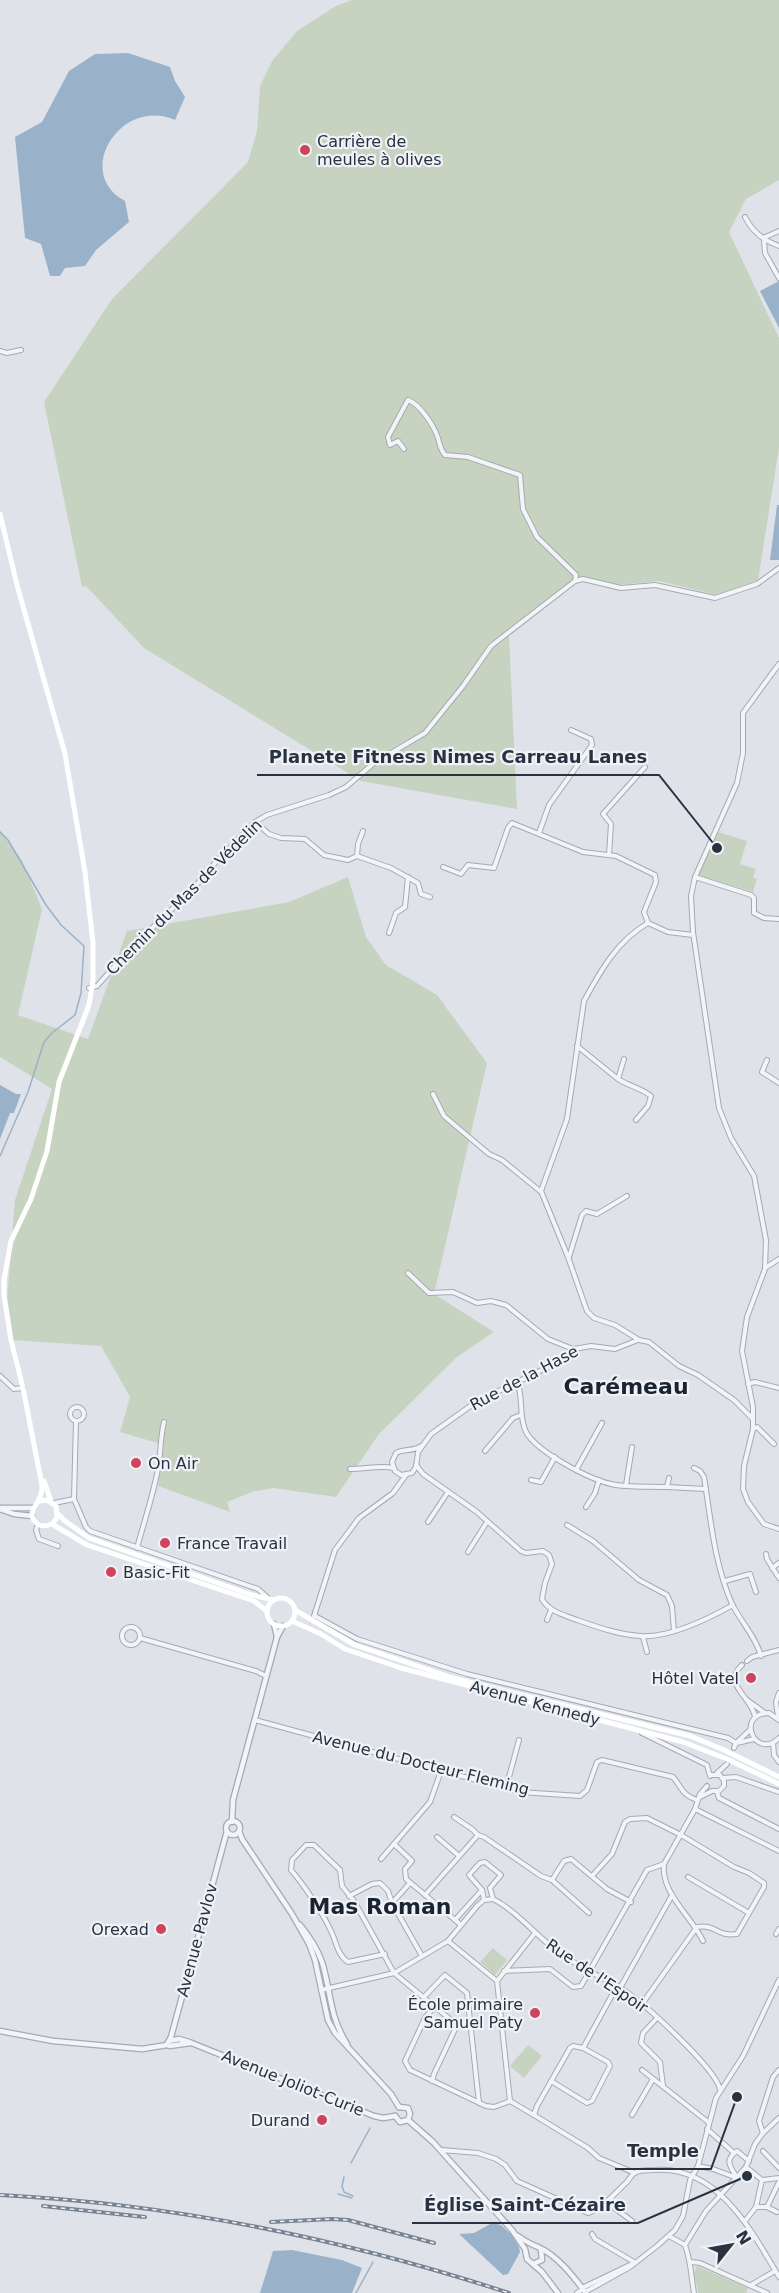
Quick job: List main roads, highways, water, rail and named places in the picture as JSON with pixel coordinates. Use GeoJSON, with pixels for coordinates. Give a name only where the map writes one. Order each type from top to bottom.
{"type":"FeatureCollection","features":[{"type":"Feature","properties":{"kind":"main road"},"geometry":{"type":"LineString","coordinates":[[0,514],[17,585],[65,754],[92,922],[91,984],[85,1013],[59,1082],[47,1151],[37,1183],[11,1241],[5,1262],[4,1295],[11,1340],[23,1386],[42,1488],[32,1516],[38,1524],[44,1526],[52,1524],[87,1545],[254,1601],[267,1611]]}},
{"type":"Feature","properties":{"kind":"main road"},"geometry":{"type":"LineString","coordinates":[[39,1471],[58,1512],[65,1521],[89,1538],[271,1599],[287,1600],[295,1610],[292,1621],[283,1626],[274,1624],[268,1618],[267,1611],[271,1599]]}},
{"type":"Feature","properties":{"kind":"main road"},"geometry":{"type":"LineString","coordinates":[[39,1501],[52,1502]]}},
{"type":"Feature","properties":{"kind":"main road"},"geometry":{"type":"LineString","coordinates":[[52,1524],[58,1512]]}},
{"type":"Feature","properties":{"kind":"main road","name":"Avenue Kennedy"},"geometry":{"type":"LineString","coordinates":[[295,1610],[308,1620],[355,1646],[453,1678],[690,1737],[724,1750],[779,1777]]}},
{"type":"Feature","properties":{"kind":"main road","name":"Avenue Kennedy"},"geometry":{"type":"LineString","coordinates":[[292,1621],[321,1634],[345,1649],[401,1668],[683,1742],[727,1759],[779,1784]]}},
{"type":"Feature","properties":{"kind":"water"},"geometry":{"type":"Polygon","coordinates":[[[128,53],[170,67],[185,97],[175,120],[155,115],[137,119],[121,128],[110,141],[103,157],[103,174],[110,189],[125,201],[129,222],[96,250],[85,266],[65,268],[60,276],[50,276],[41,244],[25,238],[15,137],[42,122],[69,71],[95,54],[128,53]]]}},
{"type":"Feature","properties":{"kind":"water"},"geometry":{"type":"Polygon","coordinates":[[[779,281],[779,328],[760,291],[779,281]]]}},
{"type":"Feature","properties":{"kind":"water"},"geometry":{"type":"Polygon","coordinates":[[[777,505],[779,505],[779,560],[770,560],[777,505]]]}},
{"type":"Feature","properties":{"kind":"water"},"geometry":{"type":"Polygon","coordinates":[[[0,1085],[16,1094],[21,1094],[14,1113],[10,1113],[0,1139],[0,1085]]]}},
{"type":"Feature","properties":{"kind":"water"},"geometry":{"type":"Polygon","coordinates":[[[492,2223],[501,2225],[512,2235],[519,2247],[520,2252],[508,2274],[503,2275],[459,2234],[474,2233],[492,2223]]]}},
{"type":"Feature","properties":{"kind":"water"},"geometry":{"type":"Polygon","coordinates":[[[292,2250],[342,2260],[362,2268],[352,2293],[260,2293],[273,2251],[292,2250]]]}},
{"type":"Feature","properties":{"kind":"waterway"},"geometry":{"type":"LineString","coordinates":[[0,832],[8,840],[46,905],[61,925],[84,946],[81,993],[75,1015],[44,1042],[28,1092],[0,1156]]}},
{"type":"Feature","properties":{"kind":"waterway"},"geometry":{"type":"LineString","coordinates":[[351,2163],[370,2128]]}},
{"type":"Feature","properties":{"kind":"waterway"},"geometry":{"type":"LineString","coordinates":[[344,2177],[342,2186],[344,2192],[353,2196]]}},
{"type":"Feature","properties":{"kind":"waterway"},"geometry":{"type":"LineString","coordinates":[[338,2194],[352,2198]]}},
{"type":"Feature","properties":{"kind":"waterway"},"geometry":{"type":"LineString","coordinates":[[356,2293],[373,2262]]}},
{"type":"Feature","properties":{"kind":"railway"},"geometry":{"type":"LineString","coordinates":[[0,2195],[130,2207],[258,2227],[384,2256],[509,2293]]}},
{"type":"Feature","properties":{"kind":"railway"},"geometry":{"type":"LineString","coordinates":[[43,2206],[145,2217]]}},
{"type":"Feature","properties":{"kind":"railway"},"geometry":{"type":"LineString","coordinates":[[271,2222],[348,2220],[434,2243]]}},
{"type":"Feature","properties":{"kind":"place","name":"Carrière de meules à olives"},"geometry":{"type":"Point","coordinates":[305,150]}},
{"type":"Feature","properties":{"kind":"place","name":"Planete Fitness Nimes Carreau Lanes"},"geometry":{"type":"Point","coordinates":[717,848]}},
{"type":"Feature","properties":{"kind":"place","name":"On Air"},"geometry":{"type":"Point","coordinates":[136,1463]}},
{"type":"Feature","properties":{"kind":"place","name":"France Travail"},"geometry":{"type":"Point","coordinates":[165,1543]}},
{"type":"Feature","properties":{"kind":"place","name":"Basic-Fit"},"geometry":{"type":"Point","coordinates":[111,1572]}},
{"type":"Feature","properties":{"kind":"place","name":"Hôtel Vatel"},"geometry":{"type":"Point","coordinates":[751,1678]}},
{"type":"Feature","properties":{"kind":"place","name":"Orexad"},"geometry":{"type":"Point","coordinates":[161,1929]}},
{"type":"Feature","properties":{"kind":"place","name":"École primaire Samuel Paty"},"geometry":{"type":"Point","coordinates":[535,2013]}},
{"type":"Feature","properties":{"kind":"place","name":"Temple"},"geometry":{"type":"Point","coordinates":[737,2097]}},
{"type":"Feature","properties":{"kind":"place","name":"Durand"},"geometry":{"type":"Point","coordinates":[322,2120]}},
{"type":"Feature","properties":{"kind":"place","name":"Église Saint-Cézaire"},"geometry":{"type":"Point","coordinates":[747,2176]}},
{"type":"Feature","properties":{"kind":"district","name":"Carémeau"},"geometry":{"type":"Point","coordinates":[626,1386]}},
{"type":"Feature","properties":{"kind":"district","name":"Mas Roman"},"geometry":{"type":"Point","coordinates":[380,1906]}}]}
